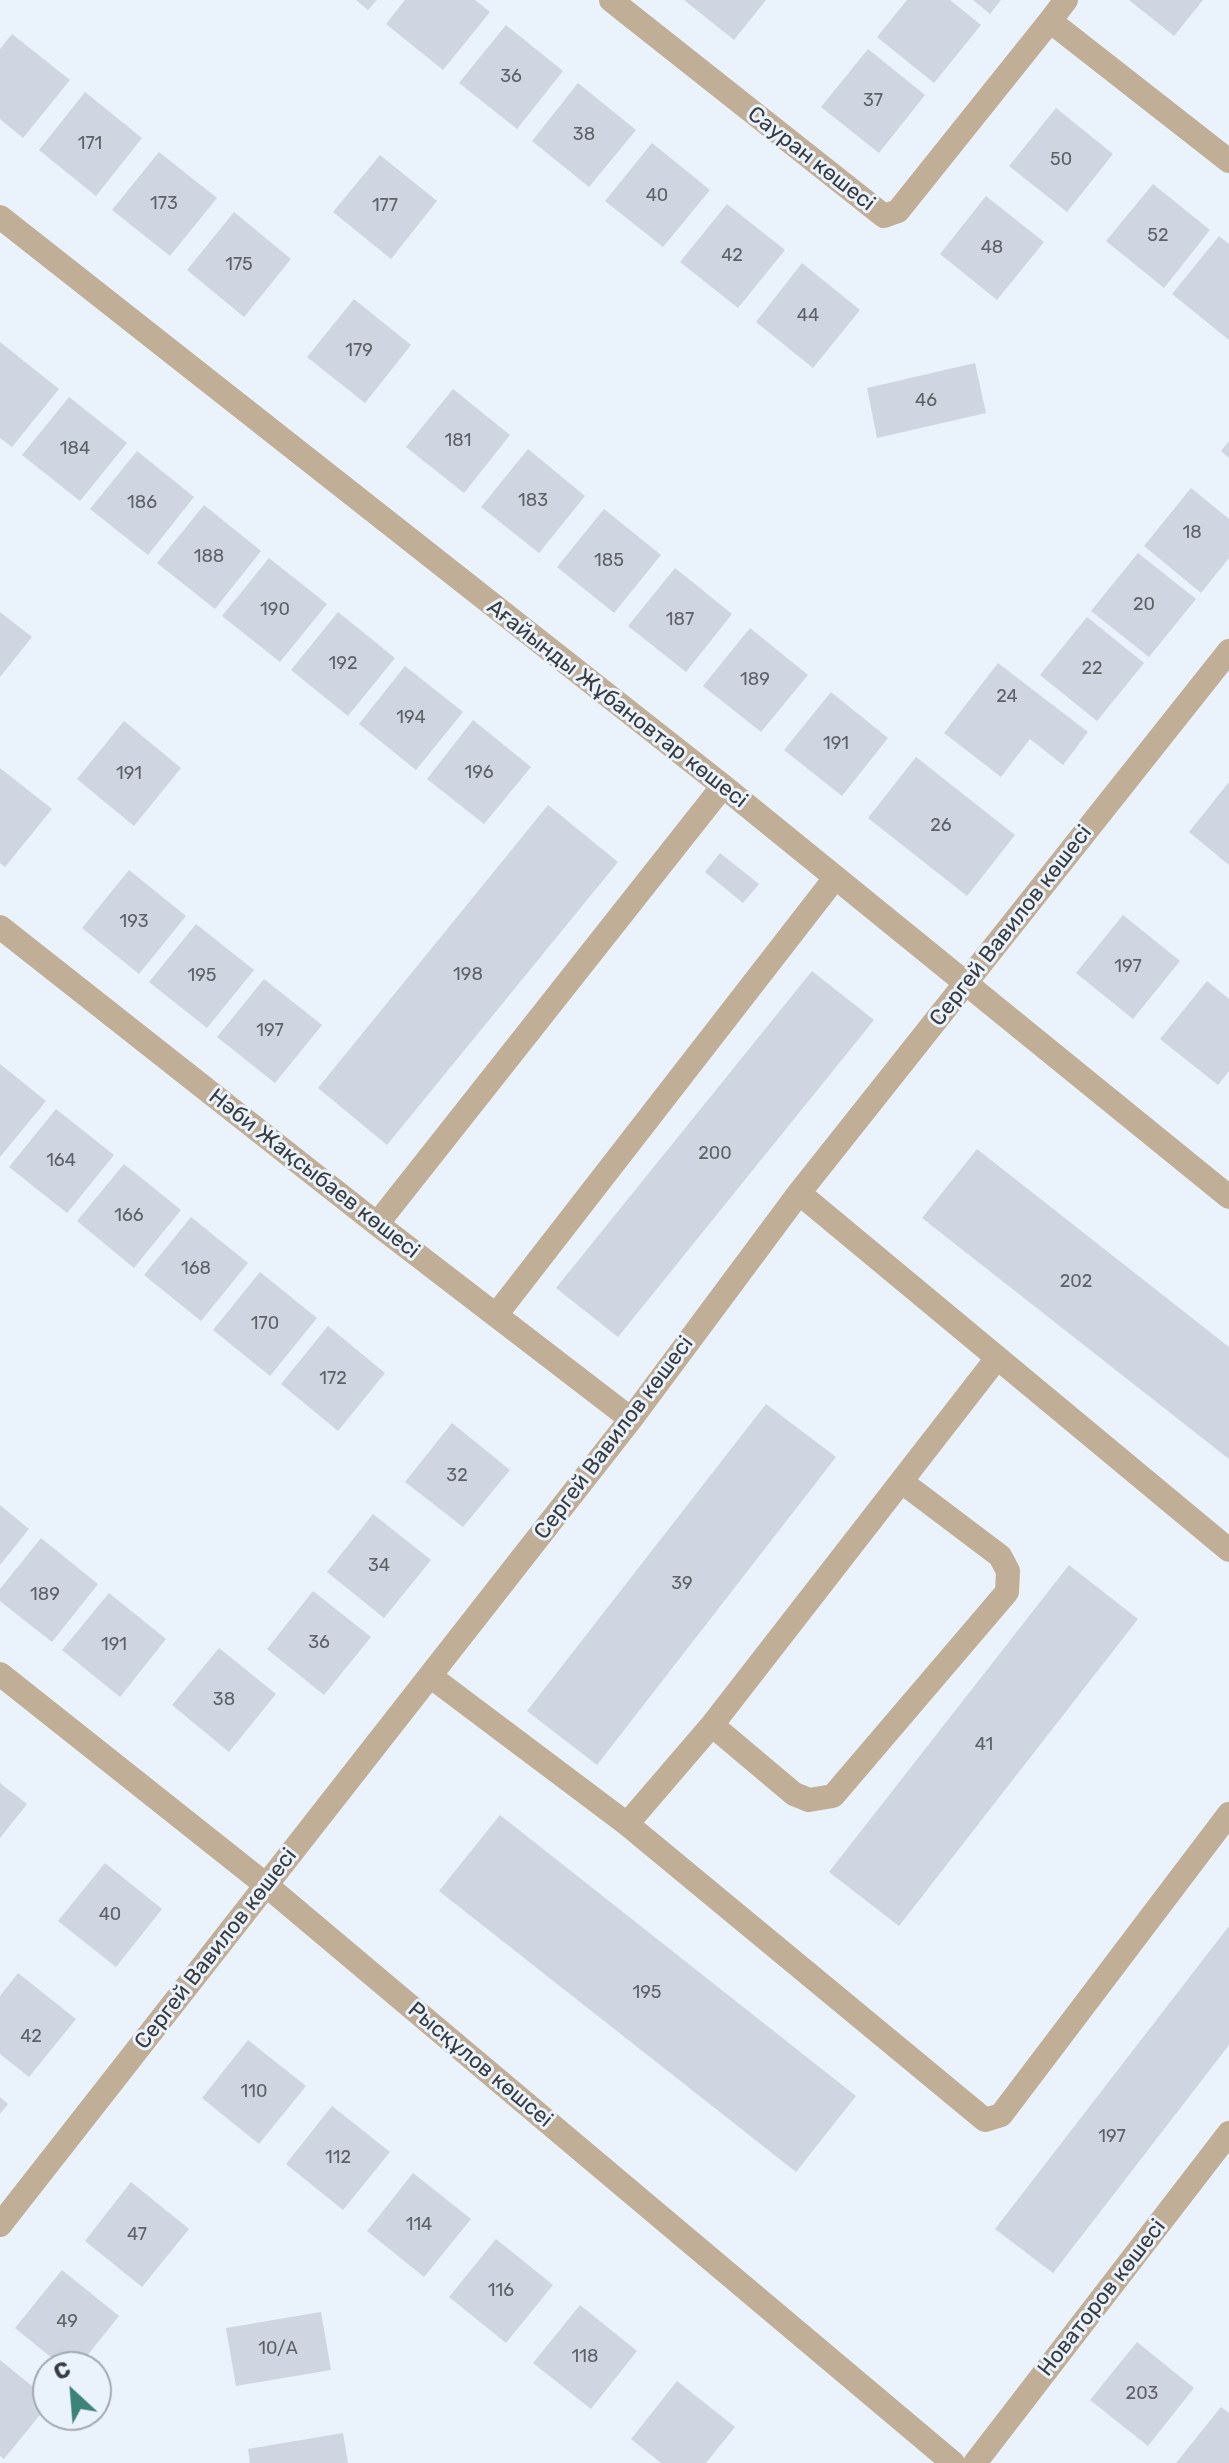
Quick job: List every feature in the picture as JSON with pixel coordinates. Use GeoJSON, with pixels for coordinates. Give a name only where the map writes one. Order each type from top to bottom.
{"type":"FeatureCollection","features":[{"type":"Feature","properties":{"kind":"street","name":"Сауран көшесі"},"geometry":{"type":"LineString","coordinates":[[611,0],[884,216],[898,211],[1066,0]]}},
{"type":"Feature","properties":{"kind":"street"},"geometry":{"type":"LineString","coordinates":[[1050,21],[1229,161]]}},
{"type":"Feature","properties":{"kind":"street","name":"Ағайынды Жұбановтар көшесі"},"geometry":{"type":"LineString","coordinates":[[0,217],[723,786],[1229,1197]]}},
{"type":"Feature","properties":{"kind":"street","name":"Сергей Вавилов көшесі"},"geometry":{"type":"LineString","coordinates":[[0,2225],[631,1419],[799,1193],[1229,651]]}},
{"type":"Feature","properties":{"kind":"street"},"geometry":{"type":"LineString","coordinates":[[377,1224],[723,786]]}},
{"type":"Feature","properties":{"kind":"street"},"geometry":{"type":"LineString","coordinates":[[496,1315],[835,878]]}},
{"type":"Feature","properties":{"kind":"street","name":"Нәби Жақсыбаев көшесі"},"geometry":{"type":"LineString","coordinates":[[0,927],[377,1224],[631,1419]]}},
{"type":"Feature","properties":{"kind":"street"},"geometry":{"type":"LineString","coordinates":[[799,1193],[1229,1550]]}},
{"type":"Feature","properties":{"kind":"street"},"geometry":{"type":"LineString","coordinates":[[627,1824],[712,1725],[997,1358]]}},
{"type":"Feature","properties":{"kind":"street"},"geometry":{"type":"LineString","coordinates":[[712,1725],[794,1794],[809,1800],[833,1796],[1007,1592],[1008,1571],[1000,1556],[902,1482]]}},
{"type":"Feature","properties":{"kind":"street","name":"Рысқұлов көшсеі"},"geometry":{"type":"LineString","coordinates":[[0,1674],[266,1885],[953,2463]]}},
{"type":"Feature","properties":{"kind":"street"},"geometry":{"type":"LineString","coordinates":[[430,1676],[627,1824],[985,2120],[1001,2115],[1229,1814]]}},
{"type":"Feature","properties":{"kind":"street","name":"Новаторов көшесі"},"geometry":{"type":"LineString","coordinates":[[975,2463],[1229,2133]]}},
{"type":"Feature","properties":{"kind":"building"},"geometry":{"type":"Polygon","coordinates":[[[356,0],[377,0],[368,10],[356,0]]]}},
{"type":"Feature","properties":{"kind":"building"},"geometry":{"type":"Polygon","coordinates":[[[405,0],[475,0],[490,12],[443,70],[386,24],[405,0]]]}},
{"type":"Feature","properties":{"kind":"building"},"geometry":{"type":"Polygon","coordinates":[[[684,0],[766,0],[734,40],[684,0]]]}},
{"type":"Feature","properties":{"kind":"building"},"geometry":{"type":"Polygon","coordinates":[[[907,0],[950,0],[981,25],[934,83],[877,37],[907,0]]]}},
{"type":"Feature","properties":{"kind":"building"},"geometry":{"type":"Polygon","coordinates":[[[973,0],[1001,0],[990,14],[973,0]]]}},
{"type":"Feature","properties":{"kind":"building"},"geometry":{"type":"Polygon","coordinates":[[[1129,0],[1203,0],[1174,36],[1129,0]]]}},
{"type":"Feature","properties":{"kind":"building"},"geometry":{"type":"Polygon","coordinates":[[[506,25],[563,71],[517,129],[459,83],[506,25]]]}},
{"type":"Feature","properties":{"kind":"building"},"geometry":{"type":"Polygon","coordinates":[[[12,34],[70,80],[23,138],[0,119],[0,49],[12,34]]]}},
{"type":"Feature","properties":{"kind":"building"},"geometry":{"type":"Polygon","coordinates":[[[868,49],[925,95],[879,153],[821,107],[868,49]]]}},
{"type":"Feature","properties":{"kind":"building"},"geometry":{"type":"Polygon","coordinates":[[[578,83],[636,130],[589,187],[532,141],[578,83]]]}},
{"type":"Feature","properties":{"kind":"building"},"geometry":{"type":"Polygon","coordinates":[[[85,92],[142,138],[96,196],[39,150],[85,92]]]}},
{"type":"Feature","properties":{"kind":"building"},"geometry":{"type":"Polygon","coordinates":[[[1056,108],[1113,154],[1067,212],[1009,166],[1056,108]]]}},
{"type":"Feature","properties":{"kind":"building"},"geometry":{"type":"Polygon","coordinates":[[[652,143],[710,190],[663,247],[605,201],[652,143]]]}},
{"type":"Feature","properties":{"kind":"building"},"geometry":{"type":"Polygon","coordinates":[[[159,152],[217,198],[170,256],[112,210],[159,152]]]}},
{"type":"Feature","properties":{"kind":"building"},"geometry":{"type":"Polygon","coordinates":[[[380,155],[437,201],[391,259],[333,212],[380,155]]]}},
{"type":"Feature","properties":{"kind":"building"},"geometry":{"type":"Polygon","coordinates":[[[1153,184],[1210,230],[1164,288],[1106,241],[1153,184]]]}},
{"type":"Feature","properties":{"kind":"building"},"geometry":{"type":"Polygon","coordinates":[[[986,196],[1044,242],[997,300],[940,254],[986,196]]]}},
{"type":"Feature","properties":{"kind":"building"},"geometry":{"type":"Polygon","coordinates":[[[727,204],[785,250],[738,308],[680,262],[727,204]]]}},
{"type":"Feature","properties":{"kind":"building"},"geometry":{"type":"Polygon","coordinates":[[[234,212],[291,259],[244,317],[187,270],[234,212]]]}},
{"type":"Feature","properties":{"kind":"building"},"geometry":{"type":"Polygon","coordinates":[[[1219,236],[1229,244],[1229,340],[1172,294],[1219,236]]]}},
{"type":"Feature","properties":{"kind":"building"},"geometry":{"type":"Polygon","coordinates":[[[802,263],[860,310],[813,368],[756,322],[802,263]]]}},
{"type":"Feature","properties":{"kind":"building"},"geometry":{"type":"Polygon","coordinates":[[[354,299],[411,345],[365,403],[307,357],[354,299]]]}},
{"type":"Feature","properties":{"kind":"building"},"geometry":{"type":"Polygon","coordinates":[[[0,342],[59,389],[12,447],[0,438],[0,342]]]}},
{"type":"Feature","properties":{"kind":"building"},"geometry":{"type":"Polygon","coordinates":[[[975,363],[986,413],[877,438],[867,388],[975,363]]]}},
{"type":"Feature","properties":{"kind":"building"},"geometry":{"type":"Polygon","coordinates":[[[453,389],[510,435],[464,493],[406,447],[453,389]]]}},
{"type":"Feature","properties":{"kind":"building"},"geometry":{"type":"Polygon","coordinates":[[[69,397],[127,443],[80,501],[22,455],[69,397]]]}},
{"type":"Feature","properties":{"kind":"building"},"geometry":{"type":"Polygon","coordinates":[[[1229,441],[1229,458],[1221,451],[1229,441]]]}},
{"type":"Feature","properties":{"kind":"building"},"geometry":{"type":"Polygon","coordinates":[[[528,449],[585,496],[539,553],[481,507],[528,449]]]}},
{"type":"Feature","properties":{"kind":"building"},"geometry":{"type":"Polygon","coordinates":[[[137,451],[194,497],[148,555],[90,509],[137,451]]]}},
{"type":"Feature","properties":{"kind":"building"},"geometry":{"type":"Polygon","coordinates":[[[1191,488],[1229,519],[1229,558],[1201,593],[1144,546],[1191,488]]]}},
{"type":"Feature","properties":{"kind":"building"},"geometry":{"type":"Polygon","coordinates":[[[204,505],[261,551],[215,609],[157,563],[204,505]]]}},
{"type":"Feature","properties":{"kind":"building"},"geometry":{"type":"Polygon","coordinates":[[[604,509],[661,555],[614,613],[557,567],[604,509]]]}},
{"type":"Feature","properties":{"kind":"building"},"geometry":{"type":"Polygon","coordinates":[[[1138,553],[1196,599],[1149,657],[1091,611],[1138,553]]]}},
{"type":"Feature","properties":{"kind":"building"},"geometry":{"type":"Polygon","coordinates":[[[269,558],[327,604],[280,662],[222,616],[269,558]]]}},
{"type":"Feature","properties":{"kind":"building"},"geometry":{"type":"Polygon","coordinates":[[[675,568],[732,614],[686,672],[628,626],[675,568]]]}},
{"type":"Feature","properties":{"kind":"building"},"geometry":{"type":"Polygon","coordinates":[[[0,612],[32,637],[0,677],[0,612]]]}},
{"type":"Feature","properties":{"kind":"building"},"geometry":{"type":"Polygon","coordinates":[[[338,612],[395,658],[348,716],[291,670],[338,612]]]}},
{"type":"Feature","properties":{"kind":"building"},"geometry":{"type":"Polygon","coordinates":[[[1087,617],[1144,663],[1097,721],[1040,675],[1087,617]]]}},
{"type":"Feature","properties":{"kind":"building"},"geometry":{"type":"Polygon","coordinates":[[[750,628],[808,675],[761,732],[703,686],[750,628]]]}},
{"type":"Feature","properties":{"kind":"building"},"geometry":{"type":"Polygon","coordinates":[[[998,663],[1088,732],[1063,765],[1030,739],[1001,777],[944,733],[998,663]]]}},
{"type":"Feature","properties":{"kind":"building"},"geometry":{"type":"Polygon","coordinates":[[[405,666],[463,712],[416,770],[359,724],[405,666]]]}},
{"type":"Feature","properties":{"kind":"building"},"geometry":{"type":"Polygon","coordinates":[[[831,692],[888,738],[842,796],[784,750],[831,692]]]}},
{"type":"Feature","properties":{"kind":"building"},"geometry":{"type":"Polygon","coordinates":[[[473,720],[531,767],[484,824],[427,779],[473,720]]]}},
{"type":"Feature","properties":{"kind":"building"},"geometry":{"type":"Polygon","coordinates":[[[124,721],[181,768],[134,826],[77,779],[124,721]]]}},
{"type":"Feature","properties":{"kind":"building"},"geometry":{"type":"Polygon","coordinates":[[[916,757],[1015,835],[967,896],[868,818],[916,757]]]}},
{"type":"Feature","properties":{"kind":"building"},"geometry":{"type":"Polygon","coordinates":[[[0,768],[52,809],[5,867],[0,863],[0,768]]]}},
{"type":"Feature","properties":{"kind":"building"},"geometry":{"type":"Polygon","coordinates":[[[1229,782],[1229,865],[1189,832],[1229,782]]]}},
{"type":"Feature","properties":{"kind":"building"},"geometry":{"type":"Polygon","coordinates":[[[548,805],[618,862],[387,1145],[318,1088],[548,805]]]}},
{"type":"Feature","properties":{"kind":"building"},"geometry":{"type":"Polygon","coordinates":[[[720,853],[759,884],[743,903],[705,872],[720,853]]]}},
{"type":"Feature","properties":{"kind":"building"},"geometry":{"type":"Polygon","coordinates":[[[129,870],[186,916],[139,974],[82,928],[129,870]]]}},
{"type":"Feature","properties":{"kind":"building"},"geometry":{"type":"Polygon","coordinates":[[[1123,915],[1180,961],[1133,1019],[1076,973],[1123,915]]]}},
{"type":"Feature","properties":{"kind":"building"},"geometry":{"type":"Polygon","coordinates":[[[196,924],[254,970],[207,1028],[149,982],[196,924]]]}},
{"type":"Feature","properties":{"kind":"building"},"geometry":{"type":"Polygon","coordinates":[[[812,971],[874,1020],[618,1337],[556,1288],[812,971]]]}},
{"type":"Feature","properties":{"kind":"building"},"geometry":{"type":"Polygon","coordinates":[[[264,979],[322,1025],[275,1083],[217,1037],[264,979]]]}},
{"type":"Feature","properties":{"kind":"building"},"geometry":{"type":"Polygon","coordinates":[[[1207,981],[1229,999],[1229,1071],[1218,1085],[1160,1039],[1207,981]]]}},
{"type":"Feature","properties":{"kind":"building"},"geometry":{"type":"Polygon","coordinates":[[[0,1064],[46,1101],[0,1157],[0,1064]]]}},
{"type":"Feature","properties":{"kind":"building"},"geometry":{"type":"Polygon","coordinates":[[[56,1109],[114,1155],[67,1213],[9,1167],[56,1109]]]}},
{"type":"Feature","properties":{"kind":"building"},"geometry":{"type":"Polygon","coordinates":[[[977,1149],[1229,1347],[1229,1459],[922,1218],[977,1149]]]}},
{"type":"Feature","properties":{"kind":"building"},"geometry":{"type":"Polygon","coordinates":[[[124,1164],[181,1210],[134,1268],[77,1221],[124,1164]]]}},
{"type":"Feature","properties":{"kind":"building"},"geometry":{"type":"Polygon","coordinates":[[[191,1217],[248,1263],[201,1321],[144,1275],[191,1217]]]}},
{"type":"Feature","properties":{"kind":"building"},"geometry":{"type":"Polygon","coordinates":[[[260,1272],[317,1318],[270,1376],[213,1330],[260,1272]]]}},
{"type":"Feature","properties":{"kind":"building"},"geometry":{"type":"Polygon","coordinates":[[[328,1326],[385,1373],[338,1431],[281,1384],[328,1326]]]}},
{"type":"Feature","properties":{"kind":"building"},"geometry":{"type":"Polygon","coordinates":[[[766,1404],[836,1457],[597,1765],[527,1711],[766,1404]]]}},
{"type":"Feature","properties":{"kind":"building"},"geometry":{"type":"Polygon","coordinates":[[[452,1423],[510,1470],[463,1527],[405,1482],[452,1423]]]}},
{"type":"Feature","properties":{"kind":"building"},"geometry":{"type":"Polygon","coordinates":[[[0,1505],[29,1529],[0,1565],[0,1505]]]}},
{"type":"Feature","properties":{"kind":"building"},"geometry":{"type":"Polygon","coordinates":[[[373,1514],[431,1560],[384,1618],[327,1572],[373,1514]]]}},
{"type":"Feature","properties":{"kind":"building"},"geometry":{"type":"Polygon","coordinates":[[[41,1538],[98,1584],[52,1642],[0,1601],[0,1589],[41,1538]]]}},
{"type":"Feature","properties":{"kind":"building"},"geometry":{"type":"Polygon","coordinates":[[[1069,1565],[1138,1619],[899,1926],[829,1872],[1069,1565]]]}},
{"type":"Feature","properties":{"kind":"building"},"geometry":{"type":"Polygon","coordinates":[[[313,1591],[371,1637],[324,1695],[267,1649],[313,1591]]]}},
{"type":"Feature","properties":{"kind":"building"},"geometry":{"type":"Polygon","coordinates":[[[109,1593],[166,1639],[120,1697],[62,1650],[109,1593]]]}},
{"type":"Feature","properties":{"kind":"building"},"geometry":{"type":"Polygon","coordinates":[[[219,1648],[276,1694],[229,1752],[172,1705],[219,1648]]]}},
{"type":"Feature","properties":{"kind":"building"},"geometry":{"type":"Polygon","coordinates":[[[0,1783],[27,1804],[0,1838],[0,1783]]]}},
{"type":"Feature","properties":{"kind":"building"},"geometry":{"type":"Polygon","coordinates":[[[500,1815],[856,2096],[796,2172],[439,1891],[500,1815]]]}},
{"type":"Feature","properties":{"kind":"building"},"geometry":{"type":"Polygon","coordinates":[[[105,1863],[162,1909],[116,1967],[58,1921],[105,1863]]]}},
{"type":"Feature","properties":{"kind":"building"},"geometry":{"type":"Polygon","coordinates":[[[1229,1926],[1229,2045],[1053,2273],[995,2229],[1229,1926]]]}},
{"type":"Feature","properties":{"kind":"building"},"geometry":{"type":"Polygon","coordinates":[[[18,1973],[76,2019],[29,2077],[0,2054],[0,1996],[18,1973]]]}},
{"type":"Feature","properties":{"kind":"building"},"geometry":{"type":"Polygon","coordinates":[[[248,2040],[306,2086],[259,2144],[202,2098],[248,2040]]]}},
{"type":"Feature","properties":{"kind":"building"},"geometry":{"type":"Polygon","coordinates":[[[0,2097],[8,2104],[0,2114],[0,2097]]]}},
{"type":"Feature","properties":{"kind":"building"},"geometry":{"type":"Polygon","coordinates":[[[332,2106],[390,2152],[343,2210],[286,2164],[332,2106]]]}},
{"type":"Feature","properties":{"kind":"building"},"geometry":{"type":"Polygon","coordinates":[[[413,2173],[471,2219],[424,2277],[367,2231],[413,2173]]]}},
{"type":"Feature","properties":{"kind":"building"},"geometry":{"type":"Polygon","coordinates":[[[131,2182],[189,2229],[142,2287],[85,2241],[131,2182]]]}},
{"type":"Feature","properties":{"kind":"building"},"geometry":{"type":"Polygon","coordinates":[[[496,2239],[553,2285],[506,2343],[449,2297],[496,2239]]]}},
{"type":"Feature","properties":{"kind":"building"},"geometry":{"type":"Polygon","coordinates":[[[62,2270],[119,2316],[91,2351],[43,2351],[15,2328],[62,2270]]]}},
{"type":"Feature","properties":{"kind":"building"},"geometry":{"type":"Polygon","coordinates":[[[580,2305],[637,2351],[591,2409],[533,2363],[580,2305]]]}},
{"type":"Feature","properties":{"kind":"building"},"geometry":{"type":"Polygon","coordinates":[[[321,2312],[331,2370],[236,2386],[226,2328],[321,2312]]]}},
{"type":"Feature","properties":{"kind":"building"},"geometry":{"type":"Polygon","coordinates":[[[1137,2342],[1194,2388],[1148,2446],[1090,2400],[1137,2342]]]}},
{"type":"Feature","properties":{"kind":"building"},"geometry":{"type":"Polygon","coordinates":[[[0,2360],[32,2386],[32,2425],[4,2459],[0,2456],[0,2360]]]}},
{"type":"Feature","properties":{"kind":"building"},"geometry":{"type":"Polygon","coordinates":[[[677,2381],[735,2427],[706,2463],[661,2463],[631,2439],[677,2381]]]}},
{"type":"Feature","properties":{"kind":"building"},"geometry":{"type":"Polygon","coordinates":[[[1221,2407],[1229,2413],[1229,2463],[1176,2463],[1221,2407]]]}},
{"type":"Feature","properties":{"kind":"building"},"geometry":{"type":"Polygon","coordinates":[[[343,2433],[348,2463],[250,2463],[248,2449],[343,2433]]]}}]}
